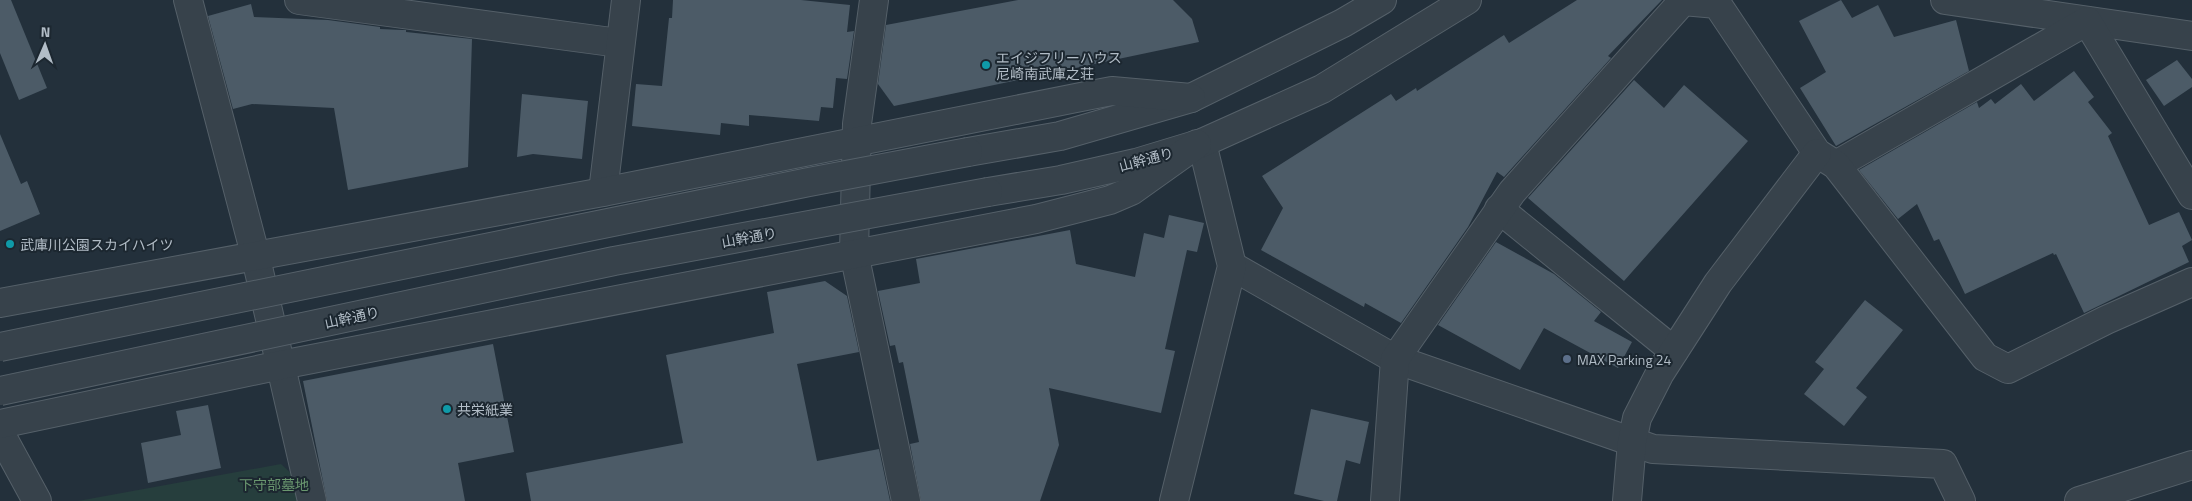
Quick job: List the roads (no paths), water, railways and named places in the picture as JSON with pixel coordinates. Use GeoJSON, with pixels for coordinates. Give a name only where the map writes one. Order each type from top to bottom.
{"type":"FeatureCollection","features":[{"type":"Feature","properties":{"kind":"street"},"geometry":{"type":"LineString","coordinates":[[188,0],[255,254],[312,501]]}},
{"type":"Feature","properties":{"kind":"street"},"geometry":{"type":"LineString","coordinates":[[299,0],[619,43]]}},
{"type":"Feature","properties":{"kind":"street"},"geometry":{"type":"LineString","coordinates":[[604,192],[619,43],[626,0]]}},
{"type":"Feature","properties":{"kind":"street"},"geometry":{"type":"LineString","coordinates":[[874,0],[858,124],[854,253],[906,501]]}},
{"type":"Feature","properties":{"kind":"street"},"geometry":{"type":"LineString","coordinates":[[0,347],[809,182],[1060,136],[1192,98],[1343,23],[1382,0]]}},
{"type":"Feature","properties":{"kind":"street","name":"山幹通り"},"geometry":{"type":"LineString","coordinates":[[0,391],[614,262],[1120,167],[1200,144],[1322,89],[1467,0]]}},
{"type":"Feature","properties":{"kind":"street"},"geometry":{"type":"LineString","coordinates":[[1945,0],[2192,36]]}},
{"type":"Feature","properties":{"kind":"street"},"geometry":{"type":"LineString","coordinates":[[1384,501],[1395,359],[1512,192],[1683,1],[1717,4],[1826,159],[1985,356],[2008,369],[2106,320],[2192,282]]}},
{"type":"Feature","properties":{"kind":"street"},"geometry":{"type":"LineString","coordinates":[[1627,501],[1632,442],[1637,418],[1660,373],[1718,283],[1826,159],[2087,21]]}},
{"type":"Feature","properties":{"kind":"street"},"geometry":{"type":"LineString","coordinates":[[2087,21],[2192,196]]}},
{"type":"Feature","properties":{"kind":"street"},"geometry":{"type":"LineString","coordinates":[[0,303],[255,254],[604,192],[857,140],[1112,91],[1192,98]]}},
{"type":"Feature","properties":{"kind":"street"},"geometry":{"type":"LineString","coordinates":[[0,424],[280,365],[1036,218],[1110,200],[1131,191],[1200,144],[1232,266],[1174,501]]}},
{"type":"Feature","properties":{"kind":"street"},"geometry":{"type":"LineString","coordinates":[[1499,209],[1674,351]]}},
{"type":"Feature","properties":{"kind":"street"},"geometry":{"type":"LineString","coordinates":[[1232,266],[1395,359],[1653,449],[1943,464],[1961,501]]}},
{"type":"Feature","properties":{"kind":"street"},"geometry":{"type":"LineString","coordinates":[[0,433],[37,501]]}},
{"type":"Feature","properties":{"kind":"street"},"geometry":{"type":"LineString","coordinates":[[2079,501],[2192,465]]}},
{"type":"Feature","properties":{"kind":"place","name":"エイジフリーハウス 尼崎南武庫之荘"},"geometry":{"type":"Point","coordinates":[986,65]}},
{"type":"Feature","properties":{"kind":"place","name":"武庫川公園スカイハイツ"},"geometry":{"type":"Point","coordinates":[10,244]}},
{"type":"Feature","properties":{"kind":"place","name":"MAX Parking 24"},"geometry":{"type":"Point","coordinates":[1567,359]}},
{"type":"Feature","properties":{"kind":"place","name":"共栄紙業"},"geometry":{"type":"Point","coordinates":[447,409]}},
{"type":"Feature","properties":{"kind":"park label","name":"下守部墓地"},"geometry":{"type":"Point","coordinates":[274,484]}}]}
